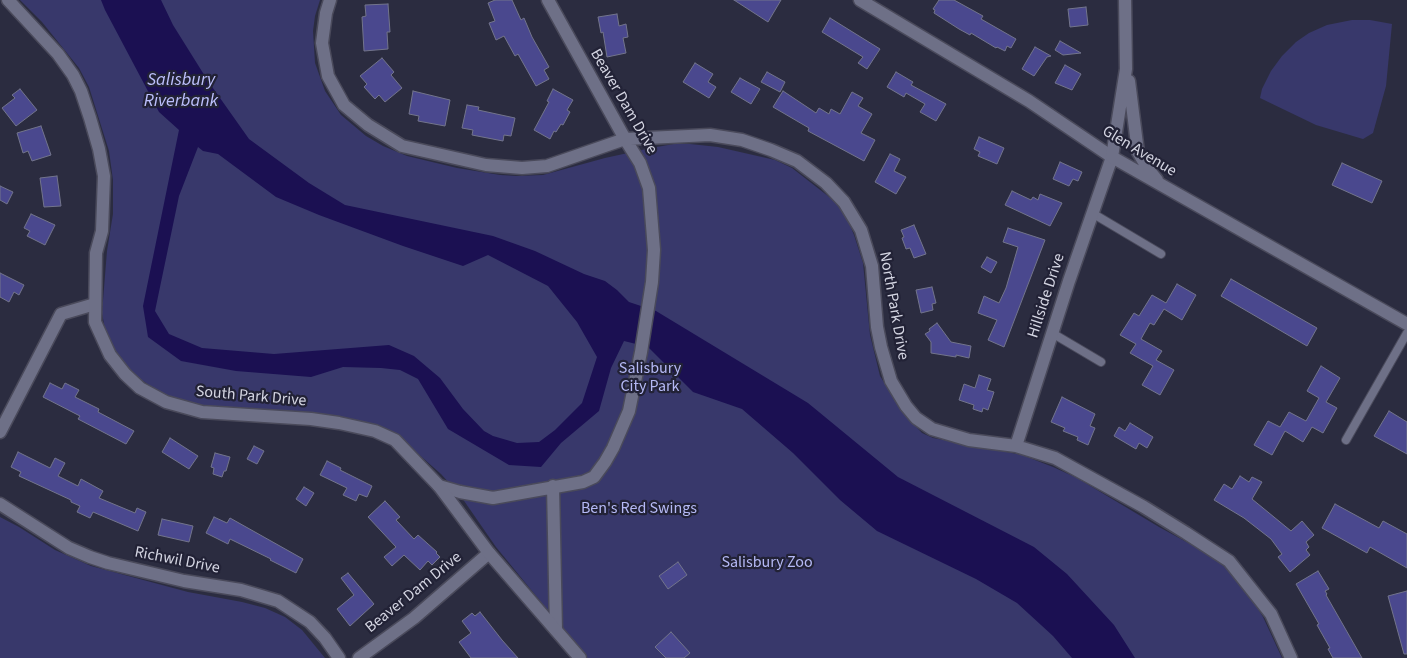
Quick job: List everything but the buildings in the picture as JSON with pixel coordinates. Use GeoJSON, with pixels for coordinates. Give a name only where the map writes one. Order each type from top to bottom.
{"type":"FeatureCollection","features":[{"type":"Feature","properties":{"kind":"street"},"geometry":{"type":"LineString","coordinates":[[0,4],[2,0]]}},
{"type":"Feature","properties":{"kind":"street","name":"South Park Drive"},"geometry":{"type":"LineString","coordinates":[[8,0],[58,54],[73,75],[81,91],[90,118],[104,176],[102,231],[96,253],[95,322],[110,355],[125,374],[140,388],[166,402],[202,412],[311,419],[339,423],[375,432],[395,440],[439,486],[489,553],[580,658]]}},
{"type":"Feature","properties":{"kind":"street","name":"North Park Drive"},"geometry":{"type":"LineString","coordinates":[[330,0],[326,13],[322,43],[328,76],[344,104],[368,125],[402,146],[486,165],[522,168],[547,166],[625,140],[710,135],[742,140],[797,161],[826,183],[844,202],[861,230],[872,266],[877,327],[881,347],[891,381],[906,406],[916,418],[932,429],[969,440],[1016,446],[1056,458],[1144,507],[1229,561],[1271,614],[1291,658]]}},
{"type":"Feature","properties":{"kind":"street","name":"Beaver Dam Drive"},"geometry":{"type":"LineString","coordinates":[[439,486],[493,498],[583,482],[594,476],[605,462],[614,448],[629,411],[652,282],[654,250],[649,188],[640,162],[625,140],[548,0]]}},
{"type":"Feature","properties":{"kind":"street","name":"Glen Avenue"},"geometry":{"type":"LineString","coordinates":[[860,0],[1029,101],[1112,157],[1407,324]]}},
{"type":"Feature","properties":{"kind":"street"},"geometry":{"type":"LineString","coordinates":[[1125,0],[1126,69],[1138,152],[1148,169],[1161,185]]}},
{"type":"Feature","properties":{"kind":"street","name":"Hillside Drive"},"geometry":{"type":"LineString","coordinates":[[1016,446],[1112,157],[1126,69]]}},
{"type":"Feature","properties":{"kind":"street"},"geometry":{"type":"LineString","coordinates":[[0,432],[61,314],[94,304]]}},
{"type":"Feature","properties":{"kind":"street"},"geometry":{"type":"LineString","coordinates":[[553,486],[556,630]]}},
{"type":"Feature","properties":{"kind":"street","name":"Richwil Drive"},"geometry":{"type":"LineString","coordinates":[[0,504],[68,548],[90,557],[115,565],[184,581],[241,590],[278,601],[310,622],[325,638],[339,658]]}},
{"type":"Feature","properties":{"kind":"street","name":"Beaver Dam Drive"},"geometry":{"type":"LineString","coordinates":[[359,658],[414,618],[489,553]]}},
{"type":"Feature","properties":{"kind":"lane"},"geometry":{"type":"LineString","coordinates":[[1092,214],[1161,254]]}},
{"type":"Feature","properties":{"kind":"lane"},"geometry":{"type":"LineString","coordinates":[[1052,333],[1101,362]]}},
{"type":"Feature","properties":{"kind":"lane"},"geometry":{"type":"LineString","coordinates":[[1346,440],[1407,333]]}},
{"type":"Feature","properties":{"kind":"green space","name":"Salisbury City Park"},"geometry":{"type":"Polygon","coordinates":[[[20,0],[320,0],[313,31],[315,63],[325,91],[341,115],[366,136],[383,146],[407,156],[457,168],[500,175],[543,175],[651,148],[674,144],[690,144],[718,147],[775,160],[792,168],[833,200],[846,216],[863,263],[870,335],[880,376],[903,413],[922,433],[933,438],[1022,455],[1053,467],[1077,478],[1212,556],[1246,590],[1263,617],[1282,658],[587,658],[496,547],[460,495],[441,474],[399,437],[375,425],[349,418],[301,412],[200,408],[158,391],[133,374],[113,347],[105,329],[102,313],[107,251],[113,214],[113,180],[109,151],[89,87],[79,68],[42,22],[20,0]]]}},
{"type":"Feature","properties":{"kind":"green space"},"geometry":{"type":"Polygon","coordinates":[[[1352,20],[1370,20],[1392,24],[1386,86],[1373,133],[1363,139],[1316,125],[1260,98],[1262,89],[1271,71],[1296,42],[1309,33],[1327,25],[1352,20]]]}},
{"type":"Feature","properties":{"kind":"green space"},"geometry":{"type":"Polygon","coordinates":[[[0,517],[55,550],[91,566],[188,592],[265,608],[285,617],[302,630],[325,658],[0,658],[0,517]]]}},
{"type":"Feature","properties":{"kind":"water","name":"Salisbury Riverbank"},"geometry":{"type":"Polygon","coordinates":[[[101,0],[161,0],[173,25],[208,81],[249,139],[309,183],[345,205],[493,236],[535,251],[584,274],[605,281],[629,302],[656,311],[808,403],[898,477],[1034,547],[1067,574],[1114,625],[1135,658],[1072,658],[1053,636],[1017,603],[976,579],[877,531],[840,500],[793,453],[742,409],[693,392],[648,347],[624,341],[611,368],[599,411],[561,443],[541,467],[509,465],[448,429],[418,379],[400,370],[343,367],[311,377],[236,371],[181,361],[148,337],[143,306],[179,130],[159,112],[101,0]],[[198,147],[179,196],[155,311],[169,334],[202,348],[274,354],[389,345],[414,356],[440,378],[463,409],[484,431],[493,436],[517,443],[539,442],[555,430],[582,403],[597,357],[577,322],[548,286],[488,255],[463,266],[319,215],[276,197],[218,154],[203,151],[198,147]]]}},
{"type":"Feature","properties":{"kind":"park label","name":"Ben's Red Swings"},"geometry":{"type":"Point","coordinates":[639,509]}},
{"type":"Feature","properties":{"kind":"park label","name":"Salisbury Zoo"},"geometry":{"type":"Point","coordinates":[767,563]}}]}
